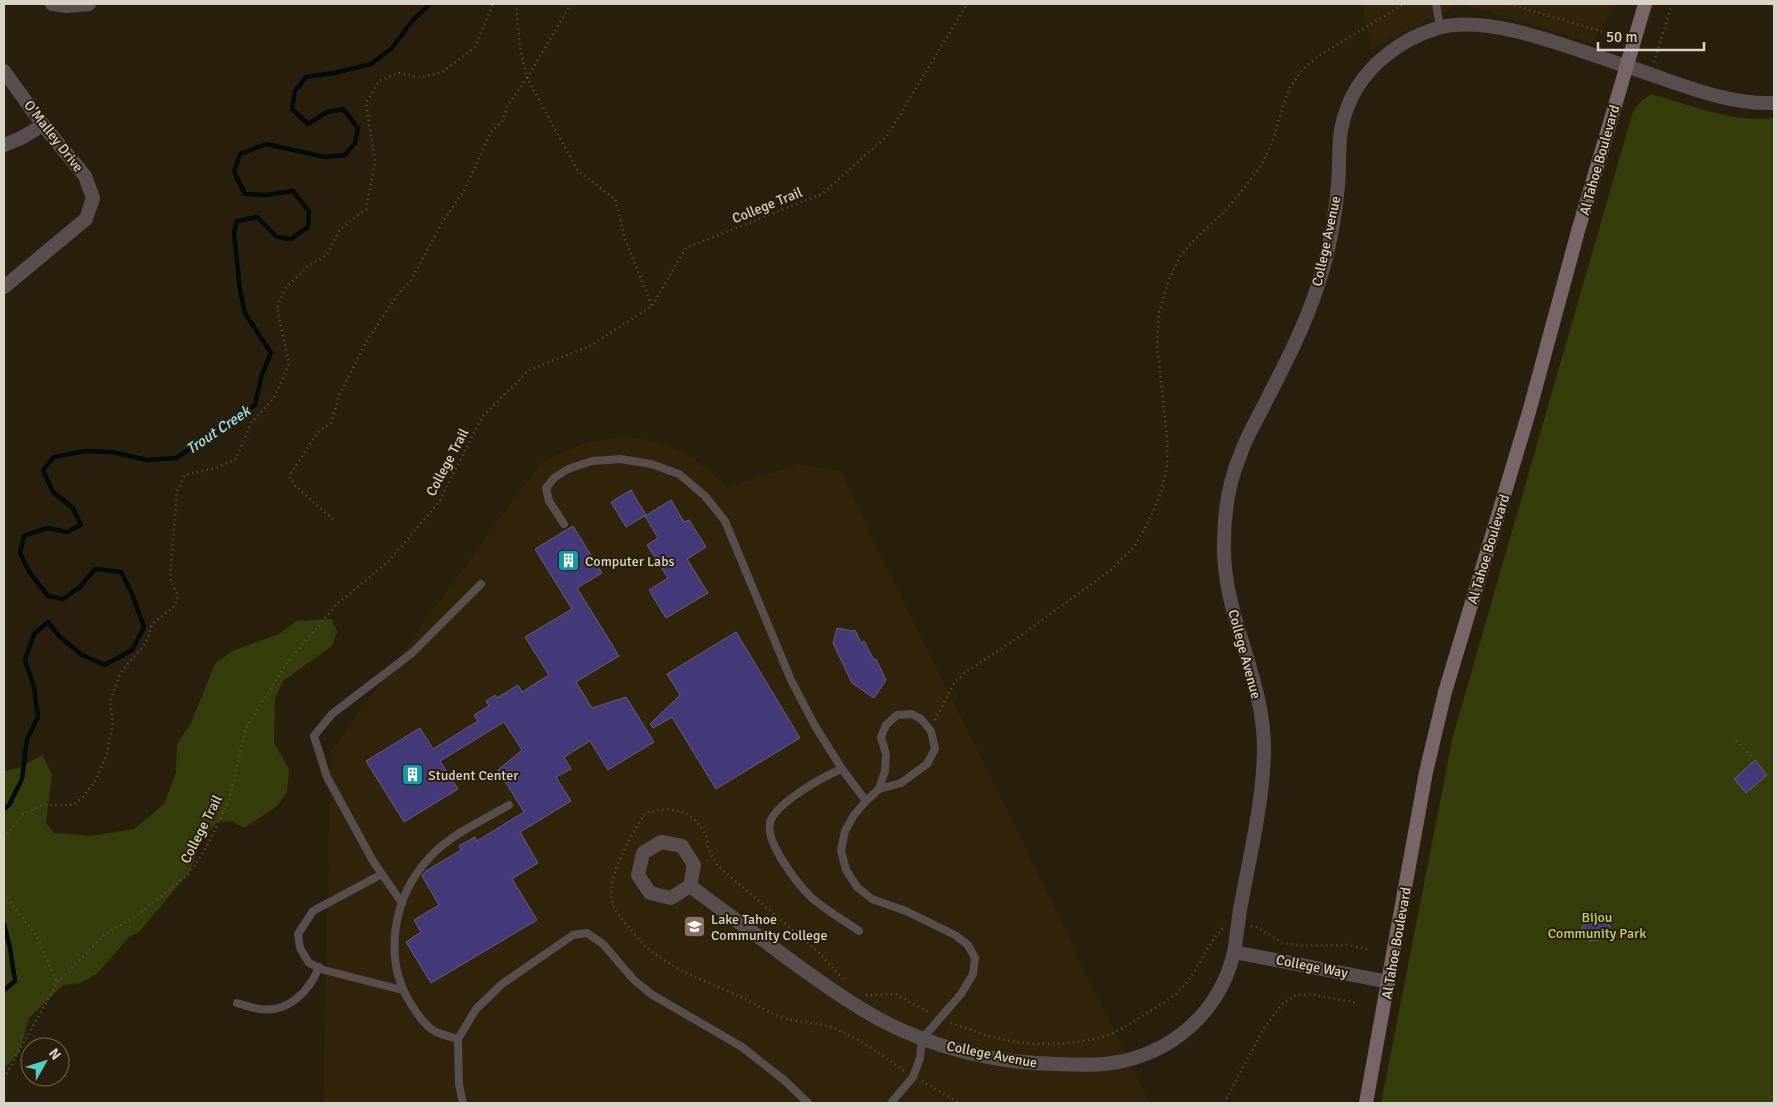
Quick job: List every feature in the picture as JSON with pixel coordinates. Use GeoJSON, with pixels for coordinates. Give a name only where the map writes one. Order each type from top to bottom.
{"type":"FeatureCollection","features":[{"type":"Feature","properties":{"kind":"main road","name":"Al Tahoe Boulevard"},"geometry":{"type":"LineString","coordinates":[[1366,1103],[1426,772],[1445,692],[1529,412],[1578,231],[1645,4]]}},
{"type":"Feature","properties":{"kind":"street"},"geometry":{"type":"LineString","coordinates":[[52,4],[67,6],[89,4]]}},
{"type":"Feature","properties":{"kind":"street","name":"College Avenue"},"geometry":{"type":"LineString","coordinates":[[690,886],[844,999],[882,1021],[922,1039],[961,1052],[1012,1061],[1047,1064],[1112,1063],[1140,1056],[1168,1044],[1190,1029],[1210,1004],[1224,981],[1234,952],[1263,777],[1264,743],[1255,681],[1234,618],[1227,582],[1223,548],[1225,516],[1231,483],[1240,454],[1302,327],[1319,282],[1335,211],[1342,127],[1350,102],[1362,80],[1378,62],[1398,46],[1417,36],[1440,27],[1464,24],[1488,25],[1533,36],[1737,101],[1774,103]]}},
{"type":"Feature","properties":{"kind":"street","name":"O'Malley Drive"},"geometry":{"type":"LineString","coordinates":[[4,71],[43,125],[85,176],[93,198],[86,219],[4,286]]}},
{"type":"Feature","properties":{"kind":"street"},"geometry":{"type":"LineString","coordinates":[[4,145],[22,138],[43,125]]}},
{"type":"Feature","properties":{"kind":"street"},"geometry":{"type":"LineString","coordinates":[[661,842],[682,846],[694,865],[690,886],[671,898],[650,893],[638,875],[643,853],[661,842]]}},
{"type":"Feature","properties":{"kind":"street","name":"College Way"},"geometry":{"type":"LineString","coordinates":[[1234,952],[1389,982]]}},
{"type":"Feature","properties":{"kind":"lane"},"geometry":{"type":"LineString","coordinates":[[1436,4],[1440,27]]}},
{"type":"Feature","properties":{"kind":"lane"},"geometry":{"type":"LineString","coordinates":[[564,524],[549,501],[546,488],[554,478],[568,469],[592,461],[620,459],[651,464],[679,474],[705,496],[725,521],[791,680],[815,726],[842,769],[866,801]]}},
{"type":"Feature","properties":{"kind":"lane"},"geometry":{"type":"LineString","coordinates":[[402,903],[373,861],[327,777],[314,736],[332,714],[412,653],[481,584]]}},
{"type":"Feature","properties":{"kind":"lane"},"geometry":{"type":"LineString","coordinates":[[879,789],[885,771],[886,754],[881,737],[886,725],[897,715],[912,714],[921,719],[931,731],[935,749],[927,764],[901,783],[879,789],[854,816],[845,831],[842,850],[846,870],[857,887],[872,899],[906,911],[955,935],[968,945],[975,958],[973,974],[961,994],[922,1039],[920,1058],[913,1077],[891,1103]]}},
{"type":"Feature","properties":{"kind":"lane"},"geometry":{"type":"LineString","coordinates":[[842,769],[813,782],[776,812],[770,823],[770,838],[792,876],[812,898],[859,931]]}},
{"type":"Feature","properties":{"kind":"lane"},"geometry":{"type":"LineString","coordinates":[[458,1039],[436,1031],[419,1017],[402,990],[394,944],[399,910],[411,880],[431,856],[456,836],[509,805]]}},
{"type":"Feature","properties":{"kind":"lane"},"geometry":{"type":"LineString","coordinates":[[382,874],[313,911],[298,934],[300,948],[309,963],[402,990]]}},
{"type":"Feature","properties":{"kind":"lane"},"geometry":{"type":"LineString","coordinates":[[463,1103],[459,1085],[458,1039],[476,1009],[502,984],[573,935],[587,933],[603,944],[634,980],[651,994],[742,1047],[784,1080],[808,1103]]}},
{"type":"Feature","properties":{"kind":"lane"},"geometry":{"type":"LineString","coordinates":[[237,1003],[260,1009],[280,1008],[289,1004],[313,981],[319,967]]}},
{"type":"Feature","properties":{"kind":"path"},"geometry":{"type":"LineString","coordinates":[[4,838],[23,814],[43,805],[73,805],[84,796],[96,778],[107,753],[113,723],[110,701],[121,672],[146,643],[152,624],[175,606],[178,596],[170,578],[177,491],[185,475],[216,468],[236,459],[251,423],[274,398],[289,364],[277,308],[286,289],[308,266],[327,255],[340,229],[366,208],[375,162],[366,103],[370,96],[379,82],[399,73],[419,77],[441,73],[475,47],[492,4]]}},
{"type":"Feature","properties":{"kind":"path"},"geometry":{"type":"LineString","coordinates":[[516,4],[520,48],[527,78],[578,171],[615,199],[625,239],[652,306]]}},
{"type":"Feature","properties":{"kind":"path"},"geometry":{"type":"LineString","coordinates":[[333,519],[296,487],[289,476],[318,432],[332,422],[339,396],[367,340],[398,294],[410,282],[443,221],[464,191],[492,130],[502,122],[507,107],[527,78],[571,4]]}},
{"type":"Feature","properties":{"kind":"path","name":"College Trail"},"geometry":{"type":"LineString","coordinates":[[4,1078],[57,983],[105,934],[135,917],[188,875],[206,848],[229,800],[246,728],[287,663],[337,604],[388,562],[439,502],[482,417],[529,370],[590,346],[652,306],[686,248],[822,194],[887,136],[967,4]]}},
{"type":"Feature","properties":{"kind":"path"},"geometry":{"type":"LineString","coordinates":[[931,731],[938,713],[954,684],[967,671],[1112,569],[1134,547],[1148,523],[1161,493],[1167,466],[1167,439],[1157,343],[1159,313],[1169,279],[1181,255],[1225,210],[1262,164],[1273,140],[1290,87],[1303,69],[1320,56],[1404,4]]}},
{"type":"Feature","properties":{"kind":"path"},"geometry":{"type":"LineString","coordinates":[[1510,4],[1633,42]]}},
{"type":"Feature","properties":{"kind":"path"},"geometry":{"type":"LineString","coordinates":[[1650,74],[1672,4]]}},
{"type":"Feature","properties":{"kind":"path"},"geometry":{"type":"LineString","coordinates":[[1736,741],[1751,756]]}},
{"type":"Feature","properties":{"kind":"path"},"geometry":{"type":"LineString","coordinates":[[844,980],[817,951],[718,866],[710,852],[706,835],[695,819],[679,810],[661,809],[645,813],[622,854],[612,888],[613,907],[646,947],[698,979],[770,1012],[792,1020],[812,1022],[833,1028],[852,1036],[913,1077],[959,1103]]}},
{"type":"Feature","properties":{"kind":"path"},"geometry":{"type":"LineString","coordinates":[[4,894],[37,937],[57,983]]}},
{"type":"Feature","properties":{"kind":"path"},"geometry":{"type":"LineString","coordinates":[[863,993],[869,996],[896,994],[940,1018],[973,1031],[1006,1040],[1034,1043],[1077,1042],[1102,1037],[1124,1027],[1170,999],[1195,972],[1215,936],[1224,928],[1237,926],[1256,927],[1283,943],[1305,946],[1347,945],[1367,949]]}},
{"type":"Feature","properties":{"kind":"path"},"geometry":{"type":"LineString","coordinates":[[1224,1103],[1264,1028],[1284,1003],[1296,994],[1310,994],[1357,1002]]}},
{"type":"Feature","properties":{"kind":"shaded area"},"geometry":{"type":"Polygon","coordinates":[[[1362,4],[1460,4],[1371,49],[1362,4]]]}},
{"type":"Feature","properties":{"kind":"shaded area"},"geometry":{"type":"Polygon","coordinates":[[[1462,4],[1614,4],[1611,14],[1591,43],[1462,4]]]}},
{"type":"Feature","properties":{"kind":"shaded area","name":"Lake Tahoe Community College"},"geometry":{"type":"Polygon","coordinates":[[[624,437],[657,441],[691,456],[728,487],[799,464],[840,471],[1150,1103],[323,1103],[331,751],[539,465],[557,454],[588,442],[624,437]]]}},
{"type":"Feature","properties":{"kind":"green space","name":"Bijou Community Park"},"geometry":{"type":"Polygon","coordinates":[[[1651,94],[1727,116],[1758,119],[1774,118],[1774,1103],[1381,1103],[1453,736],[1633,111],[1641,101],[1651,94]]]}},
{"type":"Feature","properties":{"kind":"green space"},"geometry":{"type":"Polygon","coordinates":[[[332,619],[337,632],[332,646],[283,681],[275,698],[274,743],[289,769],[287,793],[276,807],[244,828],[232,821],[217,822],[201,840],[190,871],[139,932],[129,937],[97,974],[78,984],[63,985],[29,1018],[24,1037],[20,1037],[19,1053],[4,1068],[4,771],[19,768],[42,755],[52,774],[46,823],[54,833],[91,836],[134,829],[164,804],[176,773],[177,744],[191,723],[215,664],[232,651],[279,634],[296,621],[332,619]]]}},
{"type":"Feature","properties":{"kind":"building"},"geometry":{"type":"Polygon","coordinates":[[[631,490],[646,515],[626,527],[611,502],[631,490]]]}},
{"type":"Feature","properties":{"kind":"building"},"geometry":{"type":"Polygon","coordinates":[[[671,500],[684,522],[689,520],[706,547],[687,559],[708,593],[666,618],[649,590],[668,578],[647,545],[658,538],[645,516],[671,500]]]}},
{"type":"Feature","properties":{"kind":"building"},"geometry":{"type":"Polygon","coordinates":[[[573,526],[602,573],[577,588],[619,656],[576,682],[592,708],[626,697],[654,742],[608,770],[590,741],[564,757],[571,769],[556,777],[571,801],[520,832],[538,863],[512,879],[537,920],[431,983],[406,942],[421,932],[414,920],[439,905],[422,876],[426,871],[461,850],[459,846],[475,837],[477,841],[524,812],[498,770],[522,750],[504,722],[440,761],[458,789],[404,822],[366,761],[420,728],[433,749],[478,721],[474,715],[489,706],[486,701],[495,695],[497,698],[518,685],[522,692],[549,675],[525,637],[572,609],[535,549],[573,526]]]}},
{"type":"Feature","properties":{"kind":"building"},"geometry":{"type":"Polygon","coordinates":[[[837,628],[855,630],[861,643],[864,641],[874,660],[876,659],[886,680],[874,698],[852,683],[833,643],[837,628]]]}},
{"type":"Feature","properties":{"kind":"building"},"geometry":{"type":"Polygon","coordinates":[[[736,632],[800,738],[716,789],[672,717],[653,728],[650,724],[680,695],[667,674],[736,632]]]}},
{"type":"Feature","properties":{"kind":"building"},"geometry":{"type":"Polygon","coordinates":[[[1755,760],[1767,775],[1746,793],[1734,779],[1755,760]]]}},
{"type":"Feature","properties":{"kind":"building"},"geometry":{"type":"Polygon","coordinates":[[[1601,915],[1610,926],[1604,939],[1590,941],[1582,929],[1587,916],[1601,915]]]}},
{"type":"Feature","properties":{"kind":"waterway","name":"Trout Creek"},"geometry":{"type":"LineString","coordinates":[[4,809],[9,805],[22,779],[27,739],[38,717],[34,687],[25,660],[34,634],[48,622],[59,636],[82,655],[105,665],[132,650],[144,627],[132,594],[121,572],[95,569],[80,587],[63,599],[48,596],[30,573],[20,553],[24,536],[47,528],[67,532],[81,525],[73,508],[53,492],[43,470],[54,457],[85,451],[112,452],[147,460],[176,458],[255,405],[262,374],[271,353],[245,313],[240,290],[234,232],[237,221],[257,217],[277,237],[291,239],[308,227],[309,211],[293,191],[266,195],[245,194],[234,172],[240,154],[266,144],[325,157],[345,155],[355,143],[358,128],[343,109],[327,112],[308,124],[292,109],[295,91],[306,77],[334,73],[371,64],[392,48],[413,20],[430,4]]}},
{"type":"Feature","properties":{"kind":"waterway","name":"Trout Creek"},"geometry":{"type":"LineString","coordinates":[[4,924],[15,981],[4,990]]}},
{"type":"Feature","properties":{"kind":"place","name":"Computer Labs"},"geometry":{"type":"Point","coordinates":[569,561]}},
{"type":"Feature","properties":{"kind":"place","name":"Student Center"},"geometry":{"type":"Point","coordinates":[412,775]}},
{"type":"Feature","properties":{"kind":"place","name":"Lake Tahoe Community College"},"geometry":{"type":"Point","coordinates":[695,927]}}]}
